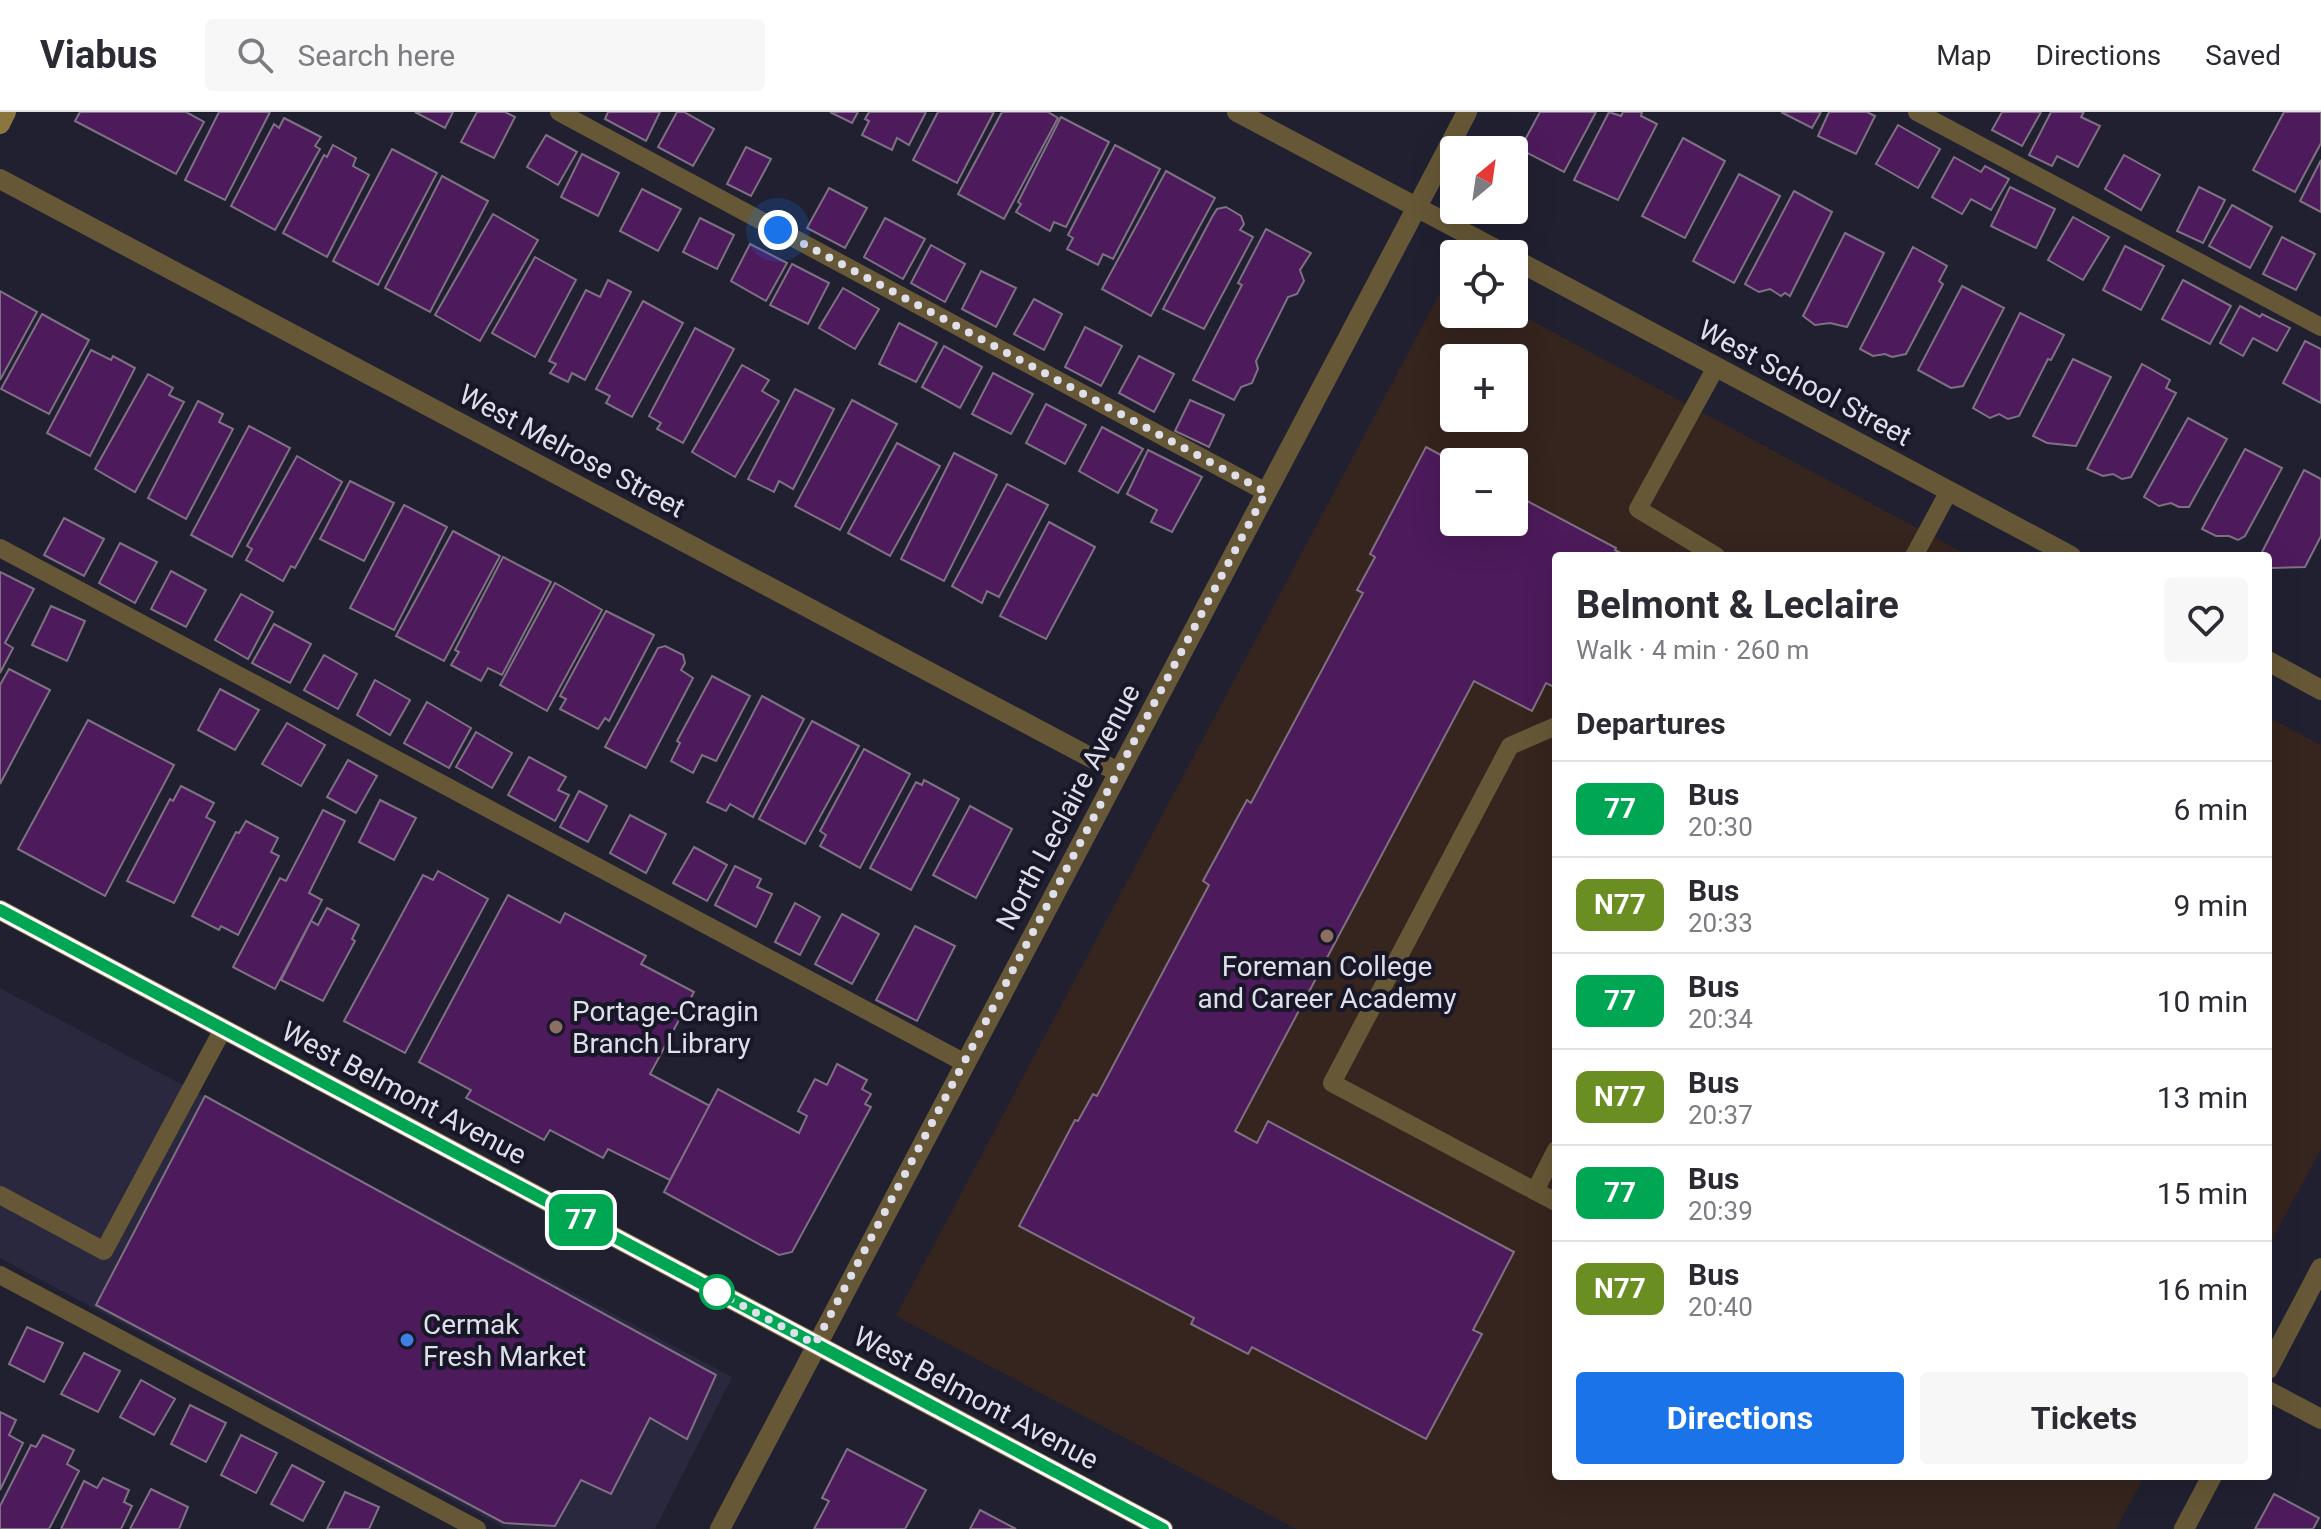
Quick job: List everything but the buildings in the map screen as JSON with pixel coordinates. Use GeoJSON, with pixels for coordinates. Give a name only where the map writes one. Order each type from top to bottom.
{"type":"FeatureCollection","features":[{"type":"Feature","properties":{"kind":"main road"},"geometry":{"type":"LineString","coordinates":[[0,124],[6,112]]}},
{"type":"Feature","properties":{"kind":"main road","name":"West Belmont Avenue"},"geometry":{"type":"LineString","coordinates":[[0,910],[1163,1529]]}},
{"type":"Feature","properties":{"kind":"street"},"geometry":{"type":"LineString","coordinates":[[1237,112],[1479,240]]}},
{"type":"Feature","properties":{"kind":"street","name":"North Leclaire Avenue"},"geometry":{"type":"LineString","coordinates":[[720,1529],[1467,112]]}},
{"type":"Feature","properties":{"kind":"street","name":"West Melrose Street"},"geometry":{"type":"LineString","coordinates":[[0,179],[1118,772]]}},
{"type":"Feature","properties":{"kind":"street","name":"West School Street"},"geometry":{"type":"LineString","coordinates":[[1528,266],[2063,552]]}},
{"type":"Feature","properties":{"kind":"street"},"geometry":{"type":"LineString","coordinates":[[2272,663],[2321,690]]}},
{"type":"Feature","properties":{"kind":"street"},"geometry":{"type":"LineString","coordinates":[[2272,1361],[2321,1268]]}},
{"type":"Feature","properties":{"kind":"street"},"geometry":{"type":"LineString","coordinates":[[2272,1393],[2321,1419]]}},
{"type":"Feature","properties":{"kind":"street"},"geometry":{"type":"LineString","coordinates":[[2184,1529],[2210,1480]]}},
{"type":"Feature","properties":{"kind":"lane"},"geometry":{"type":"LineString","coordinates":[[559,112],[1266,492]]}},
{"type":"Feature","properties":{"kind":"lane"},"geometry":{"type":"LineString","coordinates":[[1917,112],[2321,327]]}},
{"type":"Feature","properties":{"kind":"lane"},"geometry":{"type":"LineString","coordinates":[[1709,552],[1638,509],[1716,367]]}},
{"type":"Feature","properties":{"kind":"lane"},"geometry":{"type":"LineString","coordinates":[[1916,552],[1949,491]]}},
{"type":"Feature","properties":{"kind":"lane"},"geometry":{"type":"LineString","coordinates":[[0,548],[965,1063]]}},
{"type":"Feature","properties":{"kind":"lane"},"geometry":{"type":"LineString","coordinates":[[1552,728],[1510,746],[1332,1083],[1552,1200]]}},
{"type":"Feature","properties":{"kind":"lane"},"geometry":{"type":"LineString","coordinates":[[0,1195],[104,1251],[223,1029]]}},
{"type":"Feature","properties":{"kind":"lane"},"geometry":{"type":"LineString","coordinates":[[1535,1191],[1552,1158]]}},
{"type":"Feature","properties":{"kind":"lane"},"geometry":{"type":"LineString","coordinates":[[0,1275],[477,1529]]}},
{"type":"Feature","properties":{"kind":"shaded area","name":"Foreman College and Career Academy"},"geometry":{"type":"Polygon","coordinates":[[[1440,293],[1440,328],[1528,328],[1528,319],[1962,552],[1552,552],[1552,1480],[2143,1480],[2116,1529],[1296,1529],[896,1316],[1440,293]]]}},
{"type":"Feature","properties":{"kind":"shaded area"},"geometry":{"type":"Polygon","coordinates":[[[2272,719],[2321,745],[2321,1149],[2272,1240],[2272,719]]]}},
{"type":"Feature","properties":{"kind":"shaded area","name":"Cermak Fresh Market"},"geometry":{"type":"Polygon","coordinates":[[[0,988],[732,1377],[655,1529],[507,1529],[0,1258],[0,988]]]}},
{"type":"Feature","properties":{"kind":"bus line","name":"77"},"geometry":{"type":"LineString","coordinates":[[0,910],[1163,1529]]}},
{"type":"Feature","properties":{"kind":"place","name":"Foreman College and Career Academy"},"geometry":{"type":"Point","coordinates":[1327,936]}},
{"type":"Feature","properties":{"kind":"place","name":"Portage-Cragin Branch Library"},"geometry":{"type":"Point","coordinates":[556,1027]}},
{"type":"Feature","properties":{"kind":"place","name":"Cermak Fresh Market"},"geometry":{"type":"Point","coordinates":[407,1340]}},
{"type":"Feature","properties":{"kind":"route"},"geometry":{"type":"LineString","coordinates":[[717,1292],[711,1289],[815,1344],[1266,492],[778,230]]}}]}
